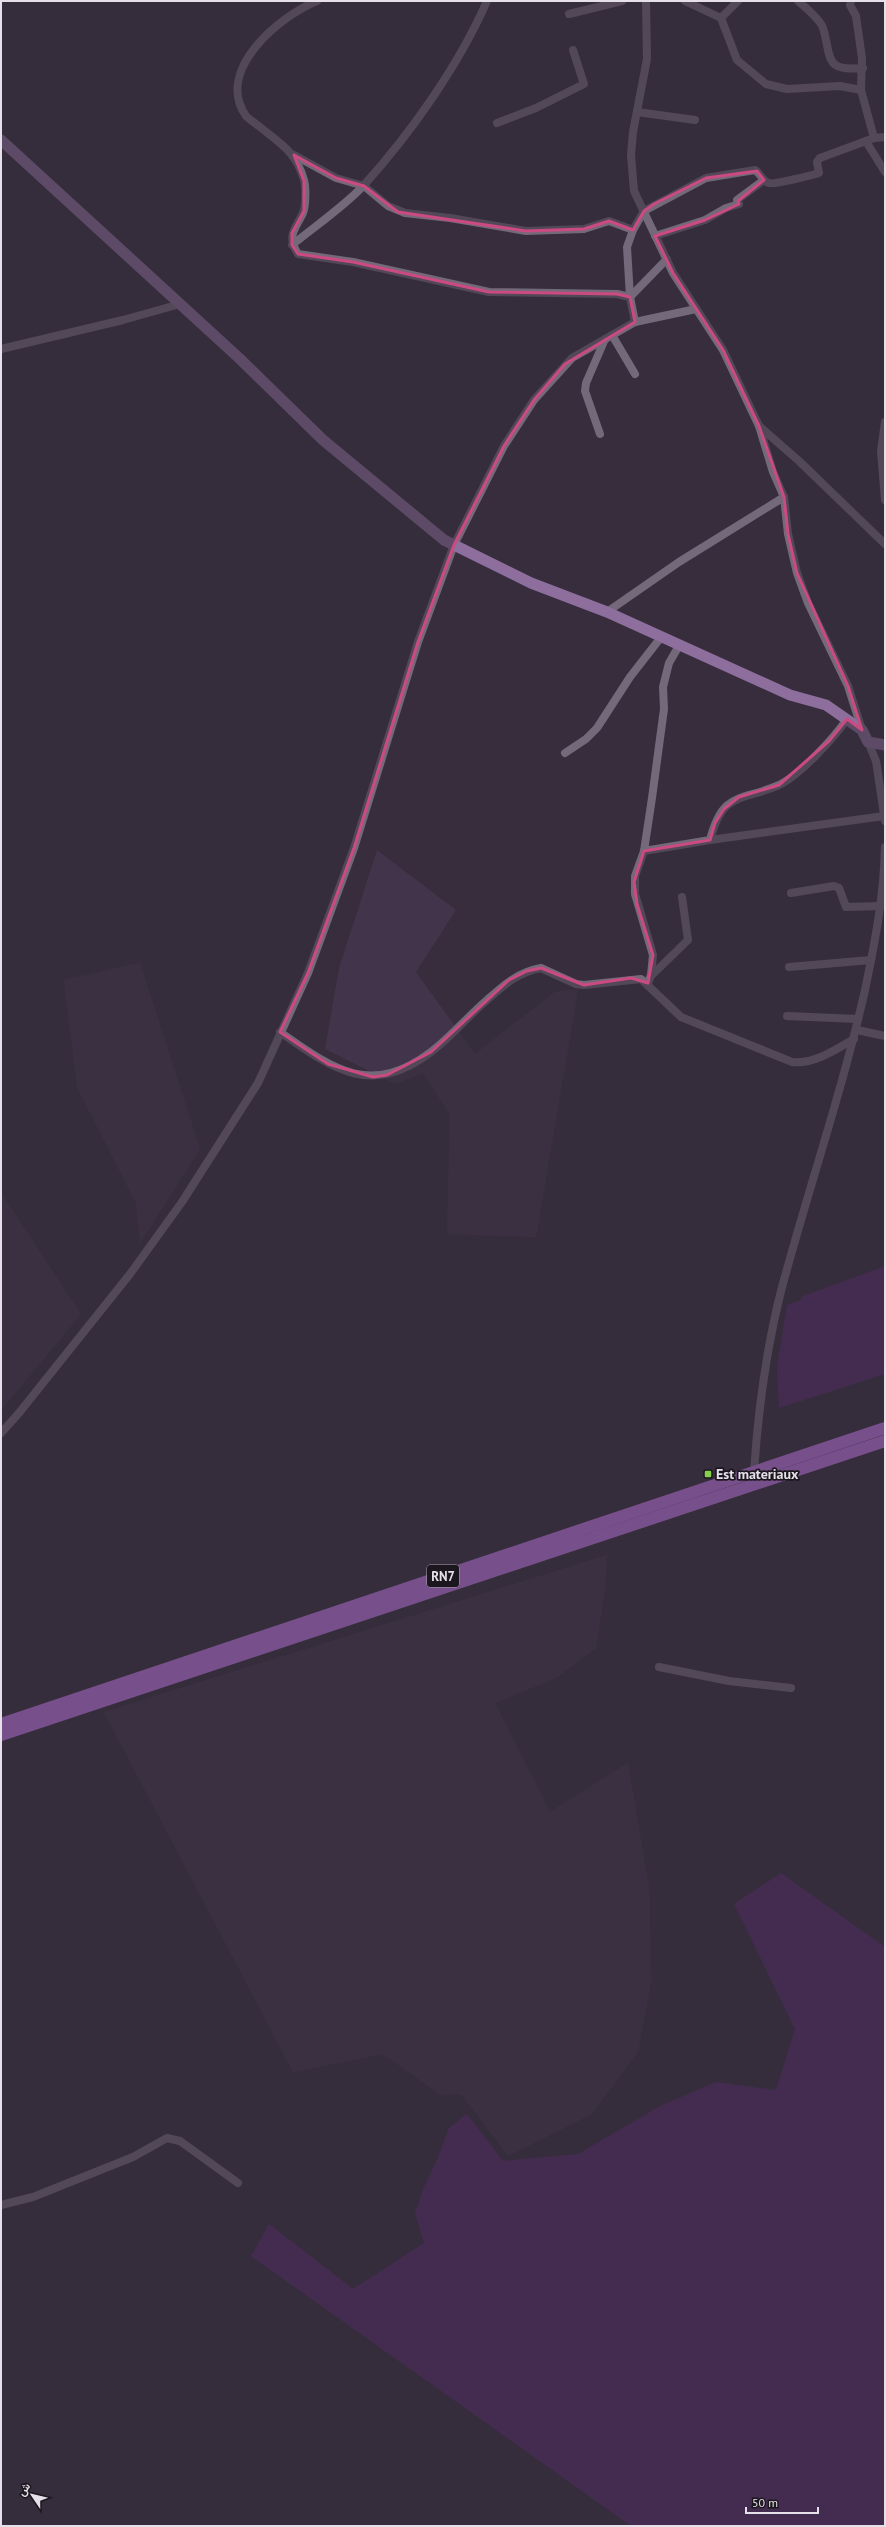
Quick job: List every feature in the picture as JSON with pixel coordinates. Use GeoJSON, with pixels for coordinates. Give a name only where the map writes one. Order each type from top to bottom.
{"type":"FeatureCollection","features":[{"type":"Feature","properties":{"kind":"highway","name":"RN7"},"geometry":{"type":"LineString","coordinates":[[1,1724],[885,1428]]}},
{"type":"Feature","properties":{"kind":"highway","name":"RN7"},"geometry":{"type":"LineString","coordinates":[[1,1735],[885,1441]]}},
{"type":"Feature","properties":{"kind":"street"},"geometry":{"type":"LineString","coordinates":[[317,1],[286,19],[262,40],[242,67],[238,82],[238,97],[246,116],[294,155],[336,178],[364,186],[388,206],[411,214],[450,218],[526,232],[584,229],[609,221],[633,230]]}},
{"type":"Feature","properties":{"kind":"street"},"geometry":{"type":"LineString","coordinates":[[292,245],[364,186],[396,148],[462,52],[487,1]]}},
{"type":"Feature","properties":{"kind":"street"},"geometry":{"type":"LineString","coordinates":[[569,14],[622,1]]}},
{"type":"Feature","properties":{"kind":"street"},"geometry":{"type":"LineString","coordinates":[[644,850],[884,818],[877,769],[868,742],[862,730],[848,686],[808,603],[797,573],[788,534],[784,498],[773,472],[759,426],[723,350],[696,309],[667,260],[632,184],[631,155],[647,59],[646,1]]}},
{"type":"Feature","properties":{"kind":"street"},"geometry":{"type":"LineString","coordinates":[[685,1],[721,18],[737,60],[766,84],[787,89],[840,86],[860,90]]}},
{"type":"Feature","properties":{"kind":"street"},"geometry":{"type":"LineString","coordinates":[[721,18],[738,1]]}},
{"type":"Feature","properties":{"kind":"street"},"geometry":{"type":"LineString","coordinates":[[798,1],[821,25],[827,50],[833,62],[844,70],[863,68]]}},
{"type":"Feature","properties":{"kind":"street"},"geometry":{"type":"LineString","coordinates":[[851,1],[850,5],[856,16],[863,68],[860,90],[870,139],[869,149],[885,172]]}},
{"type":"Feature","properties":{"kind":"street"},"geometry":{"type":"LineString","coordinates":[[497,123],[536,108],[584,84],[573,50]]}},
{"type":"Feature","properties":{"kind":"street"},"geometry":{"type":"LineString","coordinates":[[637,112],[695,120]]}},
{"type":"Feature","properties":{"kind":"street"},"geometry":{"type":"LineString","coordinates":[[636,322],[630,297],[627,247],[633,230],[644,211],[666,198],[716,175],[755,170],[764,180],[775,184],[800,176],[813,175],[819,173],[817,162],[820,158],[870,139],[885,137]]}},
{"type":"Feature","properties":{"kind":"street"},"geometry":{"type":"LineString","coordinates":[[1,140],[180,304],[323,440],[430,530],[454,545],[531,583],[607,612],[680,644],[779,691],[826,705],[862,730]]}},
{"type":"Feature","properties":{"kind":"street"},"geometry":{"type":"LineString","coordinates":[[294,155],[304,181],[304,211],[292,233],[292,245],[298,254],[352,262],[489,292],[617,294],[630,297]]}},
{"type":"Feature","properties":{"kind":"street"},"geometry":{"type":"LineString","coordinates":[[655,236],[705,220],[726,208],[739,204],[737,200],[764,180]]}},
{"type":"Feature","properties":{"kind":"street"},"geometry":{"type":"LineString","coordinates":[[630,297],[667,260]]}},
{"type":"Feature","properties":{"kind":"street"},"geometry":{"type":"LineString","coordinates":[[1,349],[123,320],[180,304]]}},
{"type":"Feature","properties":{"kind":"street"},"geometry":{"type":"LineString","coordinates":[[1,1433],[19,1413],[130,1274],[182,1202],[249,1099],[308,974],[354,848],[418,642],[454,545],[504,446],[534,400],[572,358],[636,322],[696,309]]}},
{"type":"Feature","properties":{"kind":"street"},"geometry":{"type":"LineString","coordinates":[[609,337],[635,374]]}},
{"type":"Feature","properties":{"kind":"street"},"geometry":{"type":"LineString","coordinates":[[600,434],[585,392],[586,383],[609,337]]}},
{"type":"Feature","properties":{"kind":"street"},"geometry":{"type":"LineString","coordinates":[[885,422],[881,451],[885,500]]}},
{"type":"Feature","properties":{"kind":"street"},"geometry":{"type":"LineString","coordinates":[[759,426],[799,461],[885,544]]}},
{"type":"Feature","properties":{"kind":"street"},"geometry":{"type":"LineString","coordinates":[[607,612],[732,527],[784,498]]}},
{"type":"Feature","properties":{"kind":"street"},"geometry":{"type":"LineString","coordinates":[[565,753],[586,740],[597,728],[630,677],[662,636]]}},
{"type":"Feature","properties":{"kind":"street"},"geometry":{"type":"LineString","coordinates":[[680,644],[669,663],[663,687],[664,709],[644,850],[635,876],[635,894],[653,955],[650,979],[681,1017],[792,1062],[804,1063],[814,1060],[854,1039]]}},
{"type":"Feature","properties":{"kind":"street"},"geometry":{"type":"LineString","coordinates":[[710,840],[715,823],[724,809],[739,797],[780,785],[829,742],[847,719]]}},
{"type":"Feature","properties":{"kind":"street"},"geometry":{"type":"LineString","coordinates":[[868,742],[885,745]]}},
{"type":"Feature","properties":{"kind":"street"},"geometry":{"type":"LineString","coordinates":[[754,1472],[761,1397],[781,1292],[857,1030],[881,906],[885,847]]}},
{"type":"Feature","properties":{"kind":"street"},"geometry":{"type":"LineString","coordinates":[[791,893],[834,886],[839,888],[846,907],[881,906]]}},
{"type":"Feature","properties":{"kind":"street"},"geometry":{"type":"LineString","coordinates":[[280,1032],[328,1064],[373,1077],[388,1075],[431,1052],[509,980],[536,968],[548,970],[576,984],[609,982],[631,978],[650,979],[688,940],[682,897]]}},
{"type":"Feature","properties":{"kind":"street"},"geometry":{"type":"LineString","coordinates":[[789,967],[871,960]]}},
{"type":"Feature","properties":{"kind":"street"},"geometry":{"type":"LineString","coordinates":[[787,1016],[858,1019]]}},
{"type":"Feature","properties":{"kind":"street"},"geometry":{"type":"LineString","coordinates":[[857,1030],[885,1036]]}},
{"type":"Feature","properties":{"kind":"street"},"geometry":{"type":"LineString","coordinates":[[659,1667],[729,1681],[791,1688]]}},
{"type":"Feature","properties":{"kind":"street"},"geometry":{"type":"LineString","coordinates":[[1,2205],[33,2198],[126,2160],[167,2138],[180,2141],[238,2183]]}},
{"type":"Feature","properties":{"kind":"highlighted area"},"geometry":{"type":"Polygon","coordinates":[[[294,155],[336,178],[364,186],[398,212],[526,231],[584,229],[609,221],[633,230],[644,211],[654,204],[706,178],[757,171],[764,180],[738,201],[739,204],[705,220],[655,236],[673,273],[723,350],[759,426],[784,497],[788,534],[797,573],[848,686],[862,730],[847,719],[829,741],[779,785],[739,797],[724,809],[715,823],[710,840],[644,851],[634,882],[637,904],[653,955],[648,983],[631,978],[584,985],[541,968],[527,971],[509,980],[431,1052],[387,1075],[373,1077],[328,1064],[280,1032],[308,973],[354,848],[418,642],[454,545],[504,446],[534,400],[565,364],[635,322],[630,297],[617,294],[489,292],[353,262],[298,254],[292,245],[292,233],[304,211],[304,181],[294,155]]]}},
{"type":"Feature","properties":{"kind":"shaded area"},"geometry":{"type":"Polygon","coordinates":[[[377,850],[456,910],[416,972],[475,1054],[555,992],[578,989],[536,1237],[447,1234],[450,1115],[423,1073],[395,1084],[325,1049],[339,968],[377,850]]]}},
{"type":"Feature","properties":{"kind":"shaded area"},"geometry":{"type":"Polygon","coordinates":[[[140,963],[200,1149],[140,1243],[136,1203],[77,1087],[64,980],[140,963]]]}},
{"type":"Feature","properties":{"kind":"shaded area"},"geometry":{"type":"Polygon","coordinates":[[[1,1193],[81,1314],[1,1410],[1,1193]]]}},
{"type":"Feature","properties":{"kind":"shaded area"},"geometry":{"type":"Polygon","coordinates":[[[885,1266],[885,1374],[779,1408],[777,1368],[787,1305],[801,1300],[801,1297],[885,1266]]]}},
{"type":"Feature","properties":{"kind":"shaded area"},"geometry":{"type":"Polygon","coordinates":[[[607,1555],[605,1588],[596,1648],[556,1678],[495,1703],[550,1812],[628,1763],[649,1888],[651,1982],[638,2052],[592,2114],[508,2156],[461,2094],[441,2095],[383,2054],[293,2072],[104,1712],[607,1555]]]}},
{"type":"Feature","properties":{"kind":"shaded area"},"geometry":{"type":"Polygon","coordinates":[[[781,1873],[885,1947],[885,2526],[631,2526],[251,2256],[269,2224],[353,2289],[424,2243],[415,2213],[424,2187],[437,2160],[449,2128],[467,2114],[503,2161],[578,2154],[660,2106],[716,2082],[776,2090],[795,2029],[734,1904],[781,1873]]]}},
{"type":"Feature","properties":{"kind":"place","name":"Est materiaux"},"geometry":{"type":"Point","coordinates":[708,1474]}}]}
